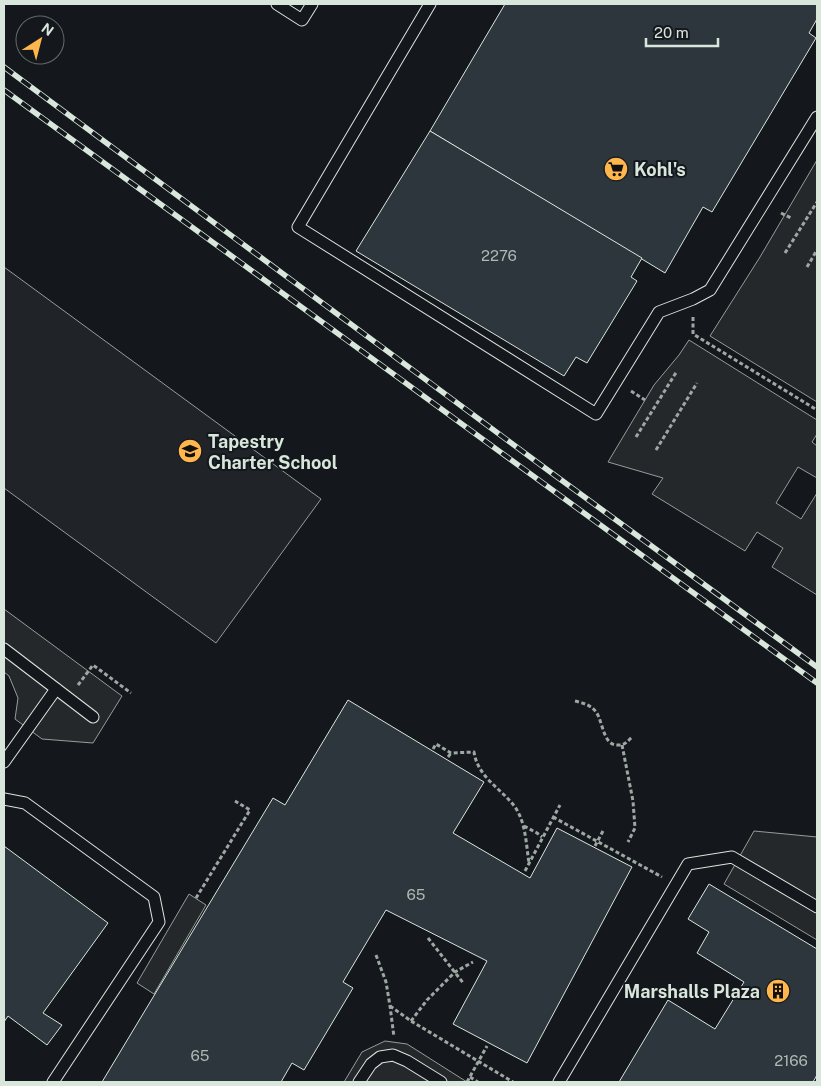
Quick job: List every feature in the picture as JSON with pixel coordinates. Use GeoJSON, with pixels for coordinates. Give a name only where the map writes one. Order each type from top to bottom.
{"type":"FeatureCollection","features":[{"type":"Feature","properties":{"kind":"lane"},"geometry":{"type":"LineString","coordinates":[[277,4],[302,20],[312,4]]}},
{"type":"Feature","properties":{"kind":"lane"},"geometry":{"type":"LineString","coordinates":[[430,4],[298,227],[596,414],[659,312],[693,299],[710,290],[817,117]]}},
{"type":"Feature","properties":{"kind":"lane"},"geometry":{"type":"LineString","coordinates":[[4,649],[93,717]]}},
{"type":"Feature","properties":{"kind":"lane"},"geometry":{"type":"LineString","coordinates":[[4,762],[56,689]]}},
{"type":"Feature","properties":{"kind":"lane"},"geometry":{"type":"LineString","coordinates":[[4,799],[25,803],[154,897],[159,922],[53,1082]]}},
{"type":"Feature","properties":{"kind":"lane"},"geometry":{"type":"LineString","coordinates":[[559,1082],[688,864],[732,856],[817,908]]}},
{"type":"Feature","properties":{"kind":"lane"},"geometry":{"type":"LineString","coordinates":[[359,1082],[370,1064],[380,1057],[393,1055],[407,1061],[441,1082]]}},
{"type":"Feature","properties":{"kind":"path"},"geometry":{"type":"LineString","coordinates":[[785,253],[817,202]]}},
{"type":"Feature","properties":{"kind":"path"},"geometry":{"type":"LineString","coordinates":[[781,213],[791,218]]}},
{"type":"Feature","properties":{"kind":"path"},"geometry":{"type":"LineString","coordinates":[[807,266],[817,250]]}},
{"type":"Feature","properties":{"kind":"path"},"geometry":{"type":"LineString","coordinates":[[693,318],[693,334],[817,410]]}},
{"type":"Feature","properties":{"kind":"path"},"geometry":{"type":"LineString","coordinates":[[636,437],[677,371]]}},
{"type":"Feature","properties":{"kind":"path"},"geometry":{"type":"LineString","coordinates":[[656,450],[697,383]]}},
{"type":"Feature","properties":{"kind":"path"},"geometry":{"type":"LineString","coordinates":[[630,391],[645,400]]}},
{"type":"Feature","properties":{"kind":"path"},"geometry":{"type":"LineString","coordinates":[[89,670],[93,665],[131,693]]}},
{"type":"Feature","properties":{"kind":"path"},"geometry":{"type":"LineString","coordinates":[[575,701],[586,704],[594,709],[605,735],[615,745],[622,745],[632,737]]}},
{"type":"Feature","properties":{"kind":"path"},"geometry":{"type":"LineString","coordinates":[[433,749],[436,744],[451,753],[474,752],[478,767],[515,808],[524,826],[529,863]]}},
{"type":"Feature","properties":{"kind":"path"},"geometry":{"type":"LineString","coordinates":[[622,745],[633,801],[635,828],[628,842]]}},
{"type":"Feature","properties":{"kind":"path"},"geometry":{"type":"LineString","coordinates":[[448,757],[451,753]]}},
{"type":"Feature","properties":{"kind":"path"},"geometry":{"type":"LineString","coordinates":[[196,898],[250,810],[236,801]]}},
{"type":"Feature","properties":{"kind":"path"},"geometry":{"type":"LineString","coordinates":[[525,871],[560,805]]}},
{"type":"Feature","properties":{"kind":"path"},"geometry":{"type":"LineString","coordinates":[[553,818],[596,844],[653,872]]}},
{"type":"Feature","properties":{"kind":"path"},"geometry":{"type":"LineString","coordinates":[[524,826],[542,838]]}},
{"type":"Feature","properties":{"kind":"path"},"geometry":{"type":"LineString","coordinates":[[596,844],[604,829]]}},
{"type":"Feature","properties":{"kind":"path"},"geometry":{"type":"LineString","coordinates":[[428,938],[464,984]]}},
{"type":"Feature","properties":{"kind":"path"},"geometry":{"type":"LineString","coordinates":[[376,955],[386,982],[394,1041]]}},
{"type":"Feature","properties":{"kind":"path"},"geometry":{"type":"LineString","coordinates":[[411,1020],[427,1000],[455,972],[473,962]]}},
{"type":"Feature","properties":{"kind":"path"},"geometry":{"type":"LineString","coordinates":[[390,1006],[513,1082]]}},
{"type":"Feature","properties":{"kind":"path"},"geometry":{"type":"LineString","coordinates":[[467,1082],[487,1046]]}},
{"type":"Feature","properties":{"kind":"path"},"geometry":{"type":"LineString","coordinates":[[470,1078],[478,1082]]}},
{"type":"Feature","properties":{"kind":"shaded area"},"geometry":{"type":"Polygon","coordinates":[[[817,160],[817,402],[710,336],[760,257],[817,160]]]}},
{"type":"Feature","properties":{"kind":"shaded area"},"geometry":{"type":"Polygon","coordinates":[[[4,267],[321,499],[216,643],[4,488],[4,267]]]}},
{"type":"Feature","properties":{"kind":"shaded area"},"geometry":{"type":"Polygon","coordinates":[[[689,340],[817,420],[817,434],[812,442],[817,446],[817,478],[798,467],[776,503],[801,519],[817,493],[817,595],[772,567],[783,548],[757,532],[745,551],[652,494],[663,478],[608,462],[654,385],[689,340]]]}},
{"type":"Feature","properties":{"kind":"shaded area"},"geometry":{"type":"Polygon","coordinates":[[[4,609],[122,696],[93,743],[42,739],[15,719],[18,698],[9,676],[4,672],[4,609]]]}},
{"type":"Feature","properties":{"kind":"shaded area"},"geometry":{"type":"Polygon","coordinates":[[[754,831],[817,837],[817,940],[724,884],[754,831]]]}},
{"type":"Feature","properties":{"kind":"shaded area"},"geometry":{"type":"Polygon","coordinates":[[[189,894],[206,905],[154,994],[137,983],[189,894]]]}},
{"type":"Feature","properties":{"kind":"shaded area"},"geometry":{"type":"Polygon","coordinates":[[[385,1041],[407,1044],[467,1082],[344,1082],[362,1052],[385,1041]]]}},
{"type":"Feature","properties":{"kind":"building","name":"Kohl's"},"geometry":{"type":"Polygon","coordinates":[[[505,4],[817,4],[817,19],[809,33],[816,38],[712,212],[703,207],[665,273],[430,131],[505,4]]]}},
{"type":"Feature","properties":{"kind":"building"},"geometry":{"type":"Polygon","coordinates":[[[430,131],[642,258],[631,277],[637,281],[587,363],[576,357],[564,376],[356,251],[430,131]]]}},
{"type":"Feature","properties":{"kind":"building"},"geometry":{"type":"Polygon","coordinates":[[[348,700],[484,782],[453,833],[530,878],[557,828],[632,867],[527,1063],[453,1024],[487,961],[386,910],[343,982],[353,988],[304,1070],[292,1063],[281,1082],[102,1082],[273,798],[285,805],[348,700]]]}},
{"type":"Feature","properties":{"kind":"building"},"geometry":{"type":"Polygon","coordinates":[[[4,846],[108,923],[43,1013],[62,1025],[47,1045],[8,1016],[4,1022],[4,846]]]}},
{"type":"Feature","properties":{"kind":"building","name":"Marshalls Plaza"},"geometry":{"type":"Polygon","coordinates":[[[709,884],[817,949],[817,1075],[813,1082],[619,1082],[668,1000],[715,1029],[744,982],[697,953],[709,932],[688,919],[709,884]]]}},
{"type":"Feature","properties":{"kind":"railway"},"geometry":{"type":"LineString","coordinates":[[4,67],[817,667]]}},
{"type":"Feature","properties":{"kind":"railway"},"geometry":{"type":"LineString","coordinates":[[4,90],[817,683]]}},
{"type":"Feature","properties":{"kind":"place","name":"Kohl's"},"geometry":{"type":"Point","coordinates":[616,169]}},
{"type":"Feature","properties":{"kind":"place","name":"Tapestry Charter School"},"geometry":{"type":"Point","coordinates":[190,451]}},
{"type":"Feature","properties":{"kind":"place","name":"Marshalls Plaza"},"geometry":{"type":"Point","coordinates":[778,991]}}]}
